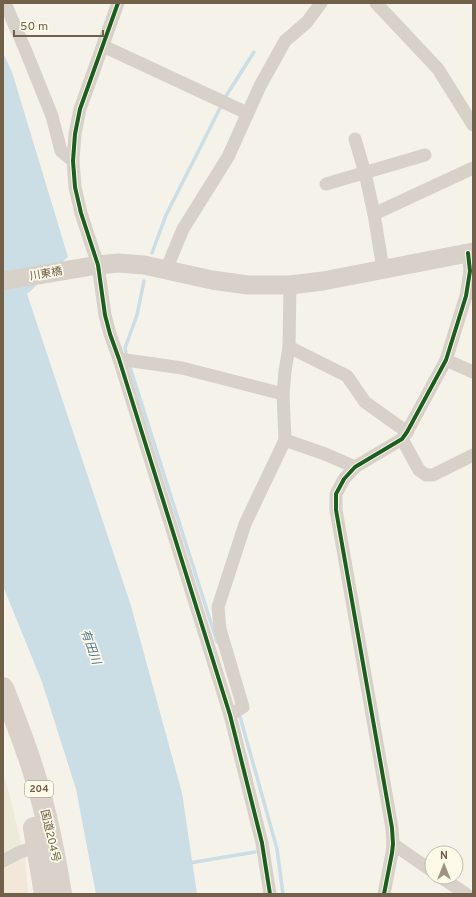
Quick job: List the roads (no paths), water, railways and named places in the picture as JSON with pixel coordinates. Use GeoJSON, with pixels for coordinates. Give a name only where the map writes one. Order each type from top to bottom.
{"type":"FeatureCollection","features":[{"type":"Feature","properties":{"kind":"highway","name":"国道204号"},"geometry":{"type":"LineString","coordinates":[[3,688],[18,725],[37,783],[45,845],[45,894]]}},
{"type":"Feature","properties":{"kind":"highway","name":"国道204号"},"geometry":{"type":"LineString","coordinates":[[3,726],[45,845],[57,866],[61,894]]}},
{"type":"Feature","properties":{"kind":"street"},"geometry":{"type":"LineString","coordinates":[[5,3],[52,116],[61,151],[72,161]]}},
{"type":"Feature","properties":{"kind":"street"},"geometry":{"type":"LineString","coordinates":[[118,3],[80,109],[72,161],[75,187],[110,334],[230,714],[262,843],[270,894]]}},
{"type":"Feature","properties":{"kind":"street"},"geometry":{"type":"LineString","coordinates":[[166,270],[183,229],[228,157],[260,86],[285,41],[307,22],[321,3]]}},
{"type":"Feature","properties":{"kind":"street"},"geometry":{"type":"LineString","coordinates":[[376,3],[438,69],[473,125]]}},
{"type":"Feature","properties":{"kind":"street"},"geometry":{"type":"LineString","coordinates":[[103,46],[247,113]]}},
{"type":"Feature","properties":{"kind":"street"},"geometry":{"type":"LineString","coordinates":[[355,139],[365,173],[374,214],[383,269]]}},
{"type":"Feature","properties":{"kind":"street"},"geometry":{"type":"LineString","coordinates":[[326,184],[424,155]]}},
{"type":"Feature","properties":{"kind":"street"},"geometry":{"type":"LineString","coordinates":[[374,214],[473,168]]}},
{"type":"Feature","properties":{"kind":"street"},"geometry":{"type":"LineString","coordinates":[[384,894],[393,844],[392,828],[336,510],[336,494],[344,479],[355,467],[405,436],[446,360],[466,296],[471,253]]}},
{"type":"Feature","properties":{"kind":"street","name":"川東橋"},"geometry":{"type":"LineString","coordinates":[[3,281],[94,265],[118,263],[144,265],[212,280],[248,285],[290,285],[323,281],[471,253]]}},
{"type":"Feature","properties":{"kind":"street"},"geometry":{"type":"LineString","coordinates":[[230,714],[243,707],[220,629],[218,607],[245,524],[285,440],[283,394],[284,371],[289,347],[290,285]]}},
{"type":"Feature","properties":{"kind":"street"},"geometry":{"type":"LineString","coordinates":[[289,347],[347,376],[365,402],[405,436],[418,470],[426,475],[433,475],[473,455]]}},
{"type":"Feature","properties":{"kind":"street"},"geometry":{"type":"LineString","coordinates":[[119,359],[182,368],[283,394]]}},
{"type":"Feature","properties":{"kind":"street"},"geometry":{"type":"LineString","coordinates":[[446,360],[473,372]]}},
{"type":"Feature","properties":{"kind":"street"},"geometry":{"type":"LineString","coordinates":[[285,440],[325,454],[355,467]]}},
{"type":"Feature","properties":{"kind":"street"},"geometry":{"type":"LineString","coordinates":[[196,606],[218,607]]}},
{"type":"Feature","properties":{"kind":"street"},"geometry":{"type":"LineString","coordinates":[[393,844],[424,865]]}},
{"type":"Feature","properties":{"kind":"street"},"geometry":{"type":"LineString","coordinates":[[3,861],[20,852],[45,845]]}},
{"type":"Feature","properties":{"kind":"street"},"geometry":{"type":"LineString","coordinates":[[453,885],[466,894]]}},
{"type":"Feature","properties":{"kind":"water","name":"有田川"},"geometry":{"type":"Polygon","coordinates":[[[3,53],[12,72],[68,257],[27,294],[131,606],[182,793],[197,894],[96,894],[76,789],[42,682],[3,586],[3,53]]]}},
{"type":"Feature","properties":{"kind":"waterway"},"geometry":{"type":"LineString","coordinates":[[152,253],[166,215],[226,96],[254,52]]}},
{"type":"Feature","properties":{"kind":"waterway"},"geometry":{"type":"LineString","coordinates":[[127,358],[125,348],[137,315],[144,281]]}},
{"type":"Feature","properties":{"kind":"waterway"},"geometry":{"type":"LineString","coordinates":[[129,364],[217,642]]}},
{"type":"Feature","properties":{"kind":"waterway"},"geometry":{"type":"LineString","coordinates":[[239,713],[277,849],[283,894]]}},
{"type":"Feature","properties":{"kind":"waterway"},"geometry":{"type":"LineString","coordinates":[[189,863],[255,852]]}}]}
